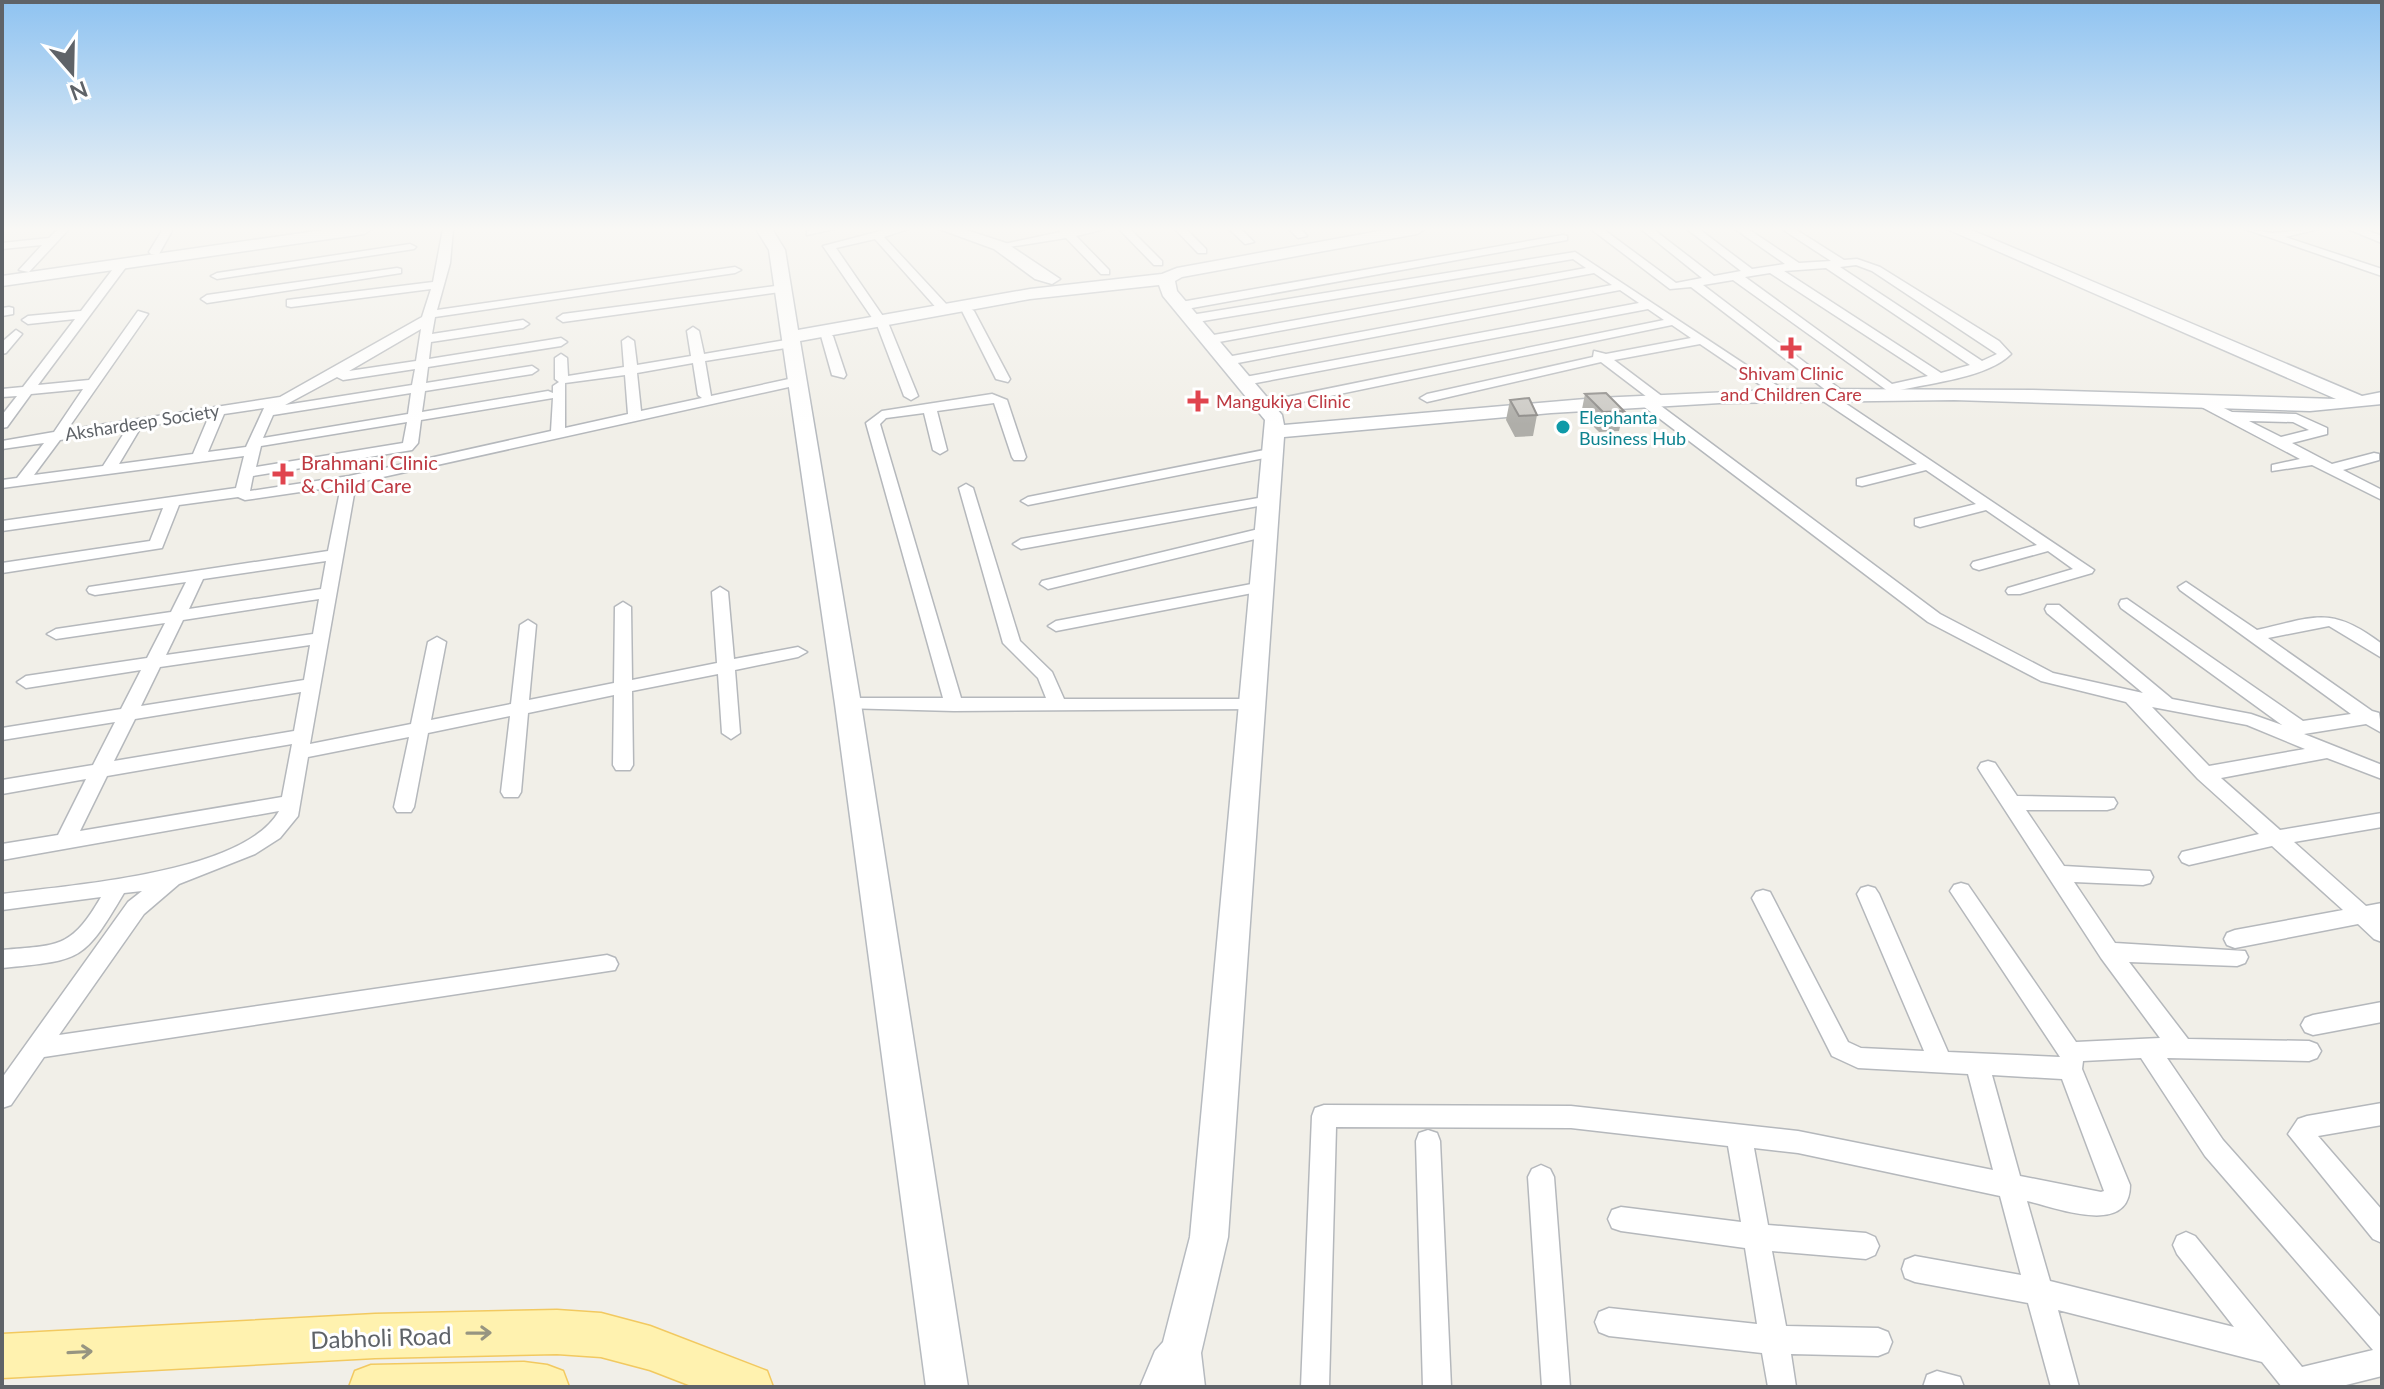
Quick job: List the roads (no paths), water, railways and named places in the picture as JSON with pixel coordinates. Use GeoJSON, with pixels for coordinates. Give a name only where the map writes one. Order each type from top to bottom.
{"type":"FeatureCollection","features":[{"type":"Feature","properties":{"kind":"main road","name":"Dabholi Road"},"geometry":{"type":"LineString","coordinates":[[2,1356],[375,1336],[557,1332],[601,1335],[650,1348],[751,1387]]}},
{"type":"Feature","properties":{"kind":"main road"},"geometry":{"type":"LineString","coordinates":[[371,1387],[524,1384],[547,1387]]}},
{"type":"Feature","properties":{"kind":"street"},"geometry":{"type":"LineString","coordinates":[[2,424],[100,294]]}},
{"type":"Feature","properties":{"kind":"street"},"geometry":{"type":"LineString","coordinates":[[207,299],[257,294]]}},
{"type":"Feature","properties":{"kind":"street"},"geometry":{"type":"LineString","coordinates":[[291,303],[366,294]]}},
{"type":"Feature","properties":{"kind":"street"},"geometry":{"type":"LineString","coordinates":[[247,473],[407,447],[411,443],[425,339],[436,294]]}},
{"type":"Feature","properties":{"kind":"street"},"geometry":{"type":"LineString","coordinates":[[242,492],[268,412],[282,400],[327,378],[429,317],[580,294]]}},
{"type":"Feature","properties":{"kind":"street"},"geometry":{"type":"LineString","coordinates":[[563,318],[746,294]]}},
{"type":"Feature","properties":{"kind":"street"},"geometry":{"type":"LineString","coordinates":[[784,294],[848,704],[947,1387]]}},
{"type":"Feature","properties":{"kind":"street"},"geometry":{"type":"LineString","coordinates":[[862,294],[882,323],[911,396]]}},
{"type":"Feature","properties":{"kind":"street"},"geometry":{"type":"LineString","coordinates":[[930,294],[944,309]]}},
{"type":"Feature","properties":{"kind":"street"},"geometry":{"type":"LineString","coordinates":[[792,340],[827,336],[1023,294]]}},
{"type":"Feature","properties":{"kind":"street"},"geometry":{"type":"LineString","coordinates":[[561,358],[564,380],[698,359],[882,323],[968,311],[1042,294]]}},
{"type":"Feature","properties":{"kind":"street"},"geometry":{"type":"LineString","coordinates":[[1153,294],[1238,393],[1273,427],[1652,400],[1896,392],[2266,402],[2297,406],[2375,394]]}},
{"type":"Feature","properties":{"kind":"street"},"geometry":{"type":"LineString","coordinates":[[1170,294],[1245,381],[1273,427],[1270,500],[1209,1237],[1176,1376]]}},
{"type":"Feature","properties":{"kind":"street"},"geometry":{"type":"LineString","coordinates":[[1186,313],[1280,294]]}},
{"type":"Feature","properties":{"kind":"street"},"geometry":{"type":"LineString","coordinates":[[1186,313],[1319,294]]}},
{"type":"Feature","properties":{"kind":"street"},"geometry":{"type":"LineString","coordinates":[[1208,340],[1463,294]]}},
{"type":"Feature","properties":{"kind":"street"},"geometry":{"type":"LineString","coordinates":[[1517,294],[1604,358],[1652,400],[1934,618],[2047,677],[2290,730],[2378,720]]}},
{"type":"Feature","properties":{"kind":"street"},"geometry":{"type":"LineString","coordinates":[[1227,361],[1586,294]]}},
{"type":"Feature","properties":{"kind":"street"},"geometry":{"type":"LineString","coordinates":[[1634,294],[1786,396]]}},
{"type":"Feature","properties":{"kind":"street"},"geometry":{"type":"LineString","coordinates":[[1706,294],[1833,396],[1929,465],[2086,570],[2014,591]]}},
{"type":"Feature","properties":{"kind":"street"},"geometry":{"type":"LineString","coordinates":[[1761,294],[1896,392]]}},
{"type":"Feature","properties":{"kind":"street"},"geometry":{"type":"LineString","coordinates":[[1810,294],[1937,376]]}},
{"type":"Feature","properties":{"kind":"street"},"geometry":{"type":"LineString","coordinates":[[1878,294],[1980,366]]}},
{"type":"Feature","properties":{"kind":"street"},"geometry":{"type":"LineString","coordinates":[[1896,392],[1937,376],[2001,359],[2005,354],[1915,294]]}},
{"type":"Feature","properties":{"kind":"street"},"geometry":{"type":"LineString","coordinates":[[2110,294],[2343,395]]}},
{"type":"Feature","properties":{"kind":"street"},"geometry":{"type":"LineString","coordinates":[[2132,294],[2375,394],[2382,410]]}},
{"type":"Feature","properties":{"kind":"street"},"geometry":{"type":"LineString","coordinates":[[1245,381],[1650,305]]}},
{"type":"Feature","properties":{"kind":"street"},"geometry":{"type":"LineString","coordinates":[[968,311],[1003,379]]}},
{"type":"Feature","properties":{"kind":"street"},"geometry":{"type":"LineString","coordinates":[[28,320],[85,314]]}},
{"type":"Feature","properties":{"kind":"street"},"geometry":{"type":"LineString","coordinates":[[22,481],[142,314]]}},
{"type":"Feature","properties":{"kind":"street"},"geometry":{"type":"LineString","coordinates":[[1028,501],[1273,427],[1580,340],[1675,321]]}},
{"type":"Feature","properties":{"kind":"street"},"geometry":{"type":"LineString","coordinates":[[425,339],[523,324]]}},
{"type":"Feature","properties":{"kind":"street"},"geometry":{"type":"LineString","coordinates":[[693,331],[705,395]]}},
{"type":"Feature","properties":{"kind":"street"},"geometry":{"type":"LineString","coordinates":[[2,350],[16,334]]}},
{"type":"Feature","properties":{"kind":"street"},"geometry":{"type":"LineString","coordinates":[[827,336],[839,375]]}},
{"type":"Feature","properties":{"kind":"street"},"geometry":{"type":"LineString","coordinates":[[1427,398],[1604,358],[1702,340]]}},
{"type":"Feature","properties":{"kind":"street"},"geometry":{"type":"LineString","coordinates":[[628,341],[635,417]]}},
{"type":"Feature","properties":{"kind":"street"},"geometry":{"type":"LineString","coordinates":[[327,378],[561,342]]}},
{"type":"Feature","properties":{"kind":"street"},"geometry":{"type":"LineString","coordinates":[[268,412],[532,370]]}},
{"type":"Feature","properties":{"kind":"street"},"geometry":{"type":"LineString","coordinates":[[242,492],[245,496],[259,495],[349,480],[798,381]]}},
{"type":"Feature","properties":{"kind":"street"},"geometry":{"type":"LineString","coordinates":[[2,393],[93,384]]}},
{"type":"Feature","properties":{"kind":"street"},"geometry":{"type":"LineString","coordinates":[[2,484],[198,458],[554,390],[558,434]]}},
{"type":"Feature","properties":{"kind":"street"},"geometry":{"type":"LineString","coordinates":[[2266,402],[2375,394]]}},
{"type":"Feature","properties":{"kind":"street"},"geometry":{"type":"LineString","coordinates":[[954,705],[873,423],[882,415],[984,397],[1000,400],[1019,457]]}},
{"type":"Feature","properties":{"kind":"street","name":"Akshardeep Society"},"geometry":{"type":"LineString","coordinates":[[2,445],[58,433],[282,400]]}},
{"type":"Feature","properties":{"kind":"street"},"geometry":{"type":"LineString","coordinates":[[2199,400],[2382,496]]}},
{"type":"Feature","properties":{"kind":"street"},"geometry":{"type":"LineString","coordinates":[[929,407],[940,450]]}},
{"type":"Feature","properties":{"kind":"street"},"geometry":{"type":"LineString","coordinates":[[198,458],[219,410]]}},
{"type":"Feature","properties":{"kind":"street"},"geometry":{"type":"LineString","coordinates":[[2229,416],[2300,418],[2322,431],[2279,442]]}},
{"type":"Feature","properties":{"kind":"street"},"geometry":{"type":"LineString","coordinates":[[108,470],[137,423]]}},
{"type":"Feature","properties":{"kind":"street"},"geometry":{"type":"LineString","coordinates":[[2330,469],[2374,457]]}},
{"type":"Feature","properties":{"kind":"street"},"geometry":{"type":"LineString","coordinates":[[2277,468],[2314,460]]}},
{"type":"Feature","properties":{"kind":"street"},"geometry":{"type":"LineString","coordinates":[[1862,482],[1929,465]]}},
{"type":"Feature","properties":{"kind":"street"},"geometry":{"type":"LineString","coordinates":[[2,902],[172,878],[248,849],[273,833],[288,816],[349,480]]}},
{"type":"Feature","properties":{"kind":"street"},"geometry":{"type":"LineString","coordinates":[[966,488],[1012,643],[1046,676],[1058,705]]}},
{"type":"Feature","properties":{"kind":"street"},"geometry":{"type":"LineString","coordinates":[[2,526],[242,492]]}},
{"type":"Feature","properties":{"kind":"street"},"geometry":{"type":"LineString","coordinates":[[1021,544],[1270,500]]}},
{"type":"Feature","properties":{"kind":"street"},"geometry":{"type":"LineString","coordinates":[[4,575],[156,545],[173,502]]}},
{"type":"Feature","properties":{"kind":"street"},"geometry":{"type":"LineString","coordinates":[[1920,522],[1989,505]]}},
{"type":"Feature","properties":{"kind":"street"},"geometry":{"type":"LineString","coordinates":[[1048,584],[1267,532]]}},
{"type":"Feature","properties":{"kind":"street"},"geometry":{"type":"LineString","coordinates":[[1979,565],[2050,546]]}},
{"type":"Feature","properties":{"kind":"street"},"geometry":{"type":"LineString","coordinates":[[95,590],[333,555]]}},
{"type":"Feature","properties":{"kind":"street"},"geometry":{"type":"LineString","coordinates":[[65,841],[197,575]]}},
{"type":"Feature","properties":{"kind":"street"},"geometry":{"type":"LineString","coordinates":[[1056,626],[1262,587]]}},
{"type":"Feature","properties":{"kind":"street"},"geometry":{"type":"LineString","coordinates":[[2186,587],[2378,720]]}},
{"type":"Feature","properties":{"kind":"street"},"geometry":{"type":"LineString","coordinates":[[720,592],[731,733]]}},
{"type":"Feature","properties":{"kind":"street"},"geometry":{"type":"LineString","coordinates":[[56,634],[327,593]]}},
{"type":"Feature","properties":{"kind":"street"},"geometry":{"type":"LineString","coordinates":[[2127,604],[2290,730],[2382,772]]}},
{"type":"Feature","properties":{"kind":"street"},"geometry":{"type":"LineString","coordinates":[[623,607],[623,765]]}},
{"type":"Feature","properties":{"kind":"street"},"geometry":{"type":"LineString","coordinates":[[2053,609],[2168,704]]}},
{"type":"Feature","properties":{"kind":"street"},"geometry":{"type":"LineString","coordinates":[[2253,636],[2323,620],[2332,621],[2382,653]]}},
{"type":"Feature","properties":{"kind":"street"},"geometry":{"type":"LineString","coordinates":[[511,792],[528,625]]}},
{"type":"Feature","properties":{"kind":"street"},"geometry":{"type":"LineString","coordinates":[[26,682],[319,638]]}},
{"type":"Feature","properties":{"kind":"street"},"geometry":{"type":"LineString","coordinates":[[404,807],[437,642]]}},
{"type":"Feature","properties":{"kind":"street"},"geometry":{"type":"LineString","coordinates":[[2,787],[100,770],[419,728],[798,652]]}},
{"type":"Feature","properties":{"kind":"street"},"geometry":{"type":"LineString","coordinates":[[2,734],[311,685]]}},
{"type":"Feature","properties":{"kind":"street"},"geometry":{"type":"LineString","coordinates":[[2133,698],[2205,774],[2275,838],[2372,913],[2382,933]]}},
{"type":"Feature","properties":{"kind":"street"},"geometry":{"type":"LineString","coordinates":[[848,704],[1253,705]]}},
{"type":"Feature","properties":{"kind":"street"},"geometry":{"type":"LineString","coordinates":[[2205,774],[2331,751]]}},
{"type":"Feature","properties":{"kind":"street"},"geometry":{"type":"LineString","coordinates":[[1988,768],[2109,952],[2181,1048]]}},
{"type":"Feature","properties":{"kind":"street"},"geometry":{"type":"LineString","coordinates":[[2,852],[291,802]]}},
{"type":"Feature","properties":{"kind":"street"},"geometry":{"type":"LineString","coordinates":[[2011,803],[2107,803]]}},
{"type":"Feature","properties":{"kind":"street"},"geometry":{"type":"LineString","coordinates":[[2189,857],[2275,838],[2382,820]]}},
{"type":"Feature","properties":{"kind":"street"},"geometry":{"type":"LineString","coordinates":[[2057,874],[2143,877]]}},
{"type":"Feature","properties":{"kind":"street"},"geometry":{"type":"LineString","coordinates":[[2,1097],[136,908],[172,878]]}},
{"type":"Feature","properties":{"kind":"street"},"geometry":{"type":"LineString","coordinates":[[2,959],[74,946],[84,939],[118,886]]}},
{"type":"Feature","properties":{"kind":"street"},"geometry":{"type":"LineString","coordinates":[[1315,1387],[1324,1116],[1571,1117],[1798,1142],[2103,1205],[2117,1197],[2117,1185],[2071,1062],[1961,891]]}},
{"type":"Feature","properties":{"kind":"street"},"geometry":{"type":"LineString","coordinates":[[1868,894],[1940,1062]]}},
{"type":"Feature","properties":{"kind":"street"},"geometry":{"type":"LineString","coordinates":[[1763,898],[1840,1049],[1858,1058],[1977,1064],[2071,1062],[2083,1050],[2181,1048],[2309,1051]]}},
{"type":"Feature","properties":{"kind":"street"},"geometry":{"type":"LineString","coordinates":[[2109,952],[2236,948],[2372,913]]}},
{"type":"Feature","properties":{"kind":"street"},"geometry":{"type":"LineString","coordinates":[[37,1048],[607,964]]}},
{"type":"Feature","properties":{"kind":"street"},"geometry":{"type":"LineString","coordinates":[[2313,1025],[2382,1012]]}},
{"type":"Feature","properties":{"kind":"street"},"geometry":{"type":"LineString","coordinates":[[2147,1048],[2214,1148],[2382,1340]]}},
{"type":"Feature","properties":{"kind":"street"},"geometry":{"type":"LineString","coordinates":[[1977,1064],[2065,1387]]}},
{"type":"Feature","properties":{"kind":"street"},"geometry":{"type":"LineString","coordinates":[[2382,1114],[2307,1127],[2300,1134],[2382,1230]]}},
{"type":"Feature","properties":{"kind":"street"},"geometry":{"type":"LineString","coordinates":[[1739,1135],[1782,1387]]}},
{"type":"Feature","properties":{"kind":"street"},"geometry":{"type":"LineString","coordinates":[[1428,1141],[1437,1387]]}},
{"type":"Feature","properties":{"kind":"street"},"geometry":{"type":"LineString","coordinates":[[1541,1177],[1556,1387]]}},
{"type":"Feature","properties":{"kind":"street"},"geometry":{"type":"LineString","coordinates":[[1621,1219],[1756,1237],[1866,1246]]}},
{"type":"Feature","properties":{"kind":"street"},"geometry":{"type":"LineString","coordinates":[[2186,1245],[2298,1385],[2382,1362]]}},
{"type":"Feature","properties":{"kind":"street"},"geometry":{"type":"LineString","coordinates":[[1915,1269],[2040,1292],[2267,1349]]}},
{"type":"Feature","properties":{"kind":"street"},"geometry":{"type":"LineString","coordinates":[[1609,1322],[1775,1340],[1878,1342]]}},
{"type":"Feature","properties":{"kind":"place","name":"Shivam Clinic and Children Care"},"geometry":{"type":"Point","coordinates":[1791,348]}},
{"type":"Feature","properties":{"kind":"place","name":"Mangukiya Clinic"},"geometry":{"type":"Point","coordinates":[1198,401]}},
{"type":"Feature","properties":{"kind":"place","name":"Elephanta Business Hub"},"geometry":{"type":"Point","coordinates":[1563,427]}},
{"type":"Feature","properties":{"kind":"place","name":"Brahmani Clinic & Child Care"},"geometry":{"type":"Point","coordinates":[283,474]}}]}
